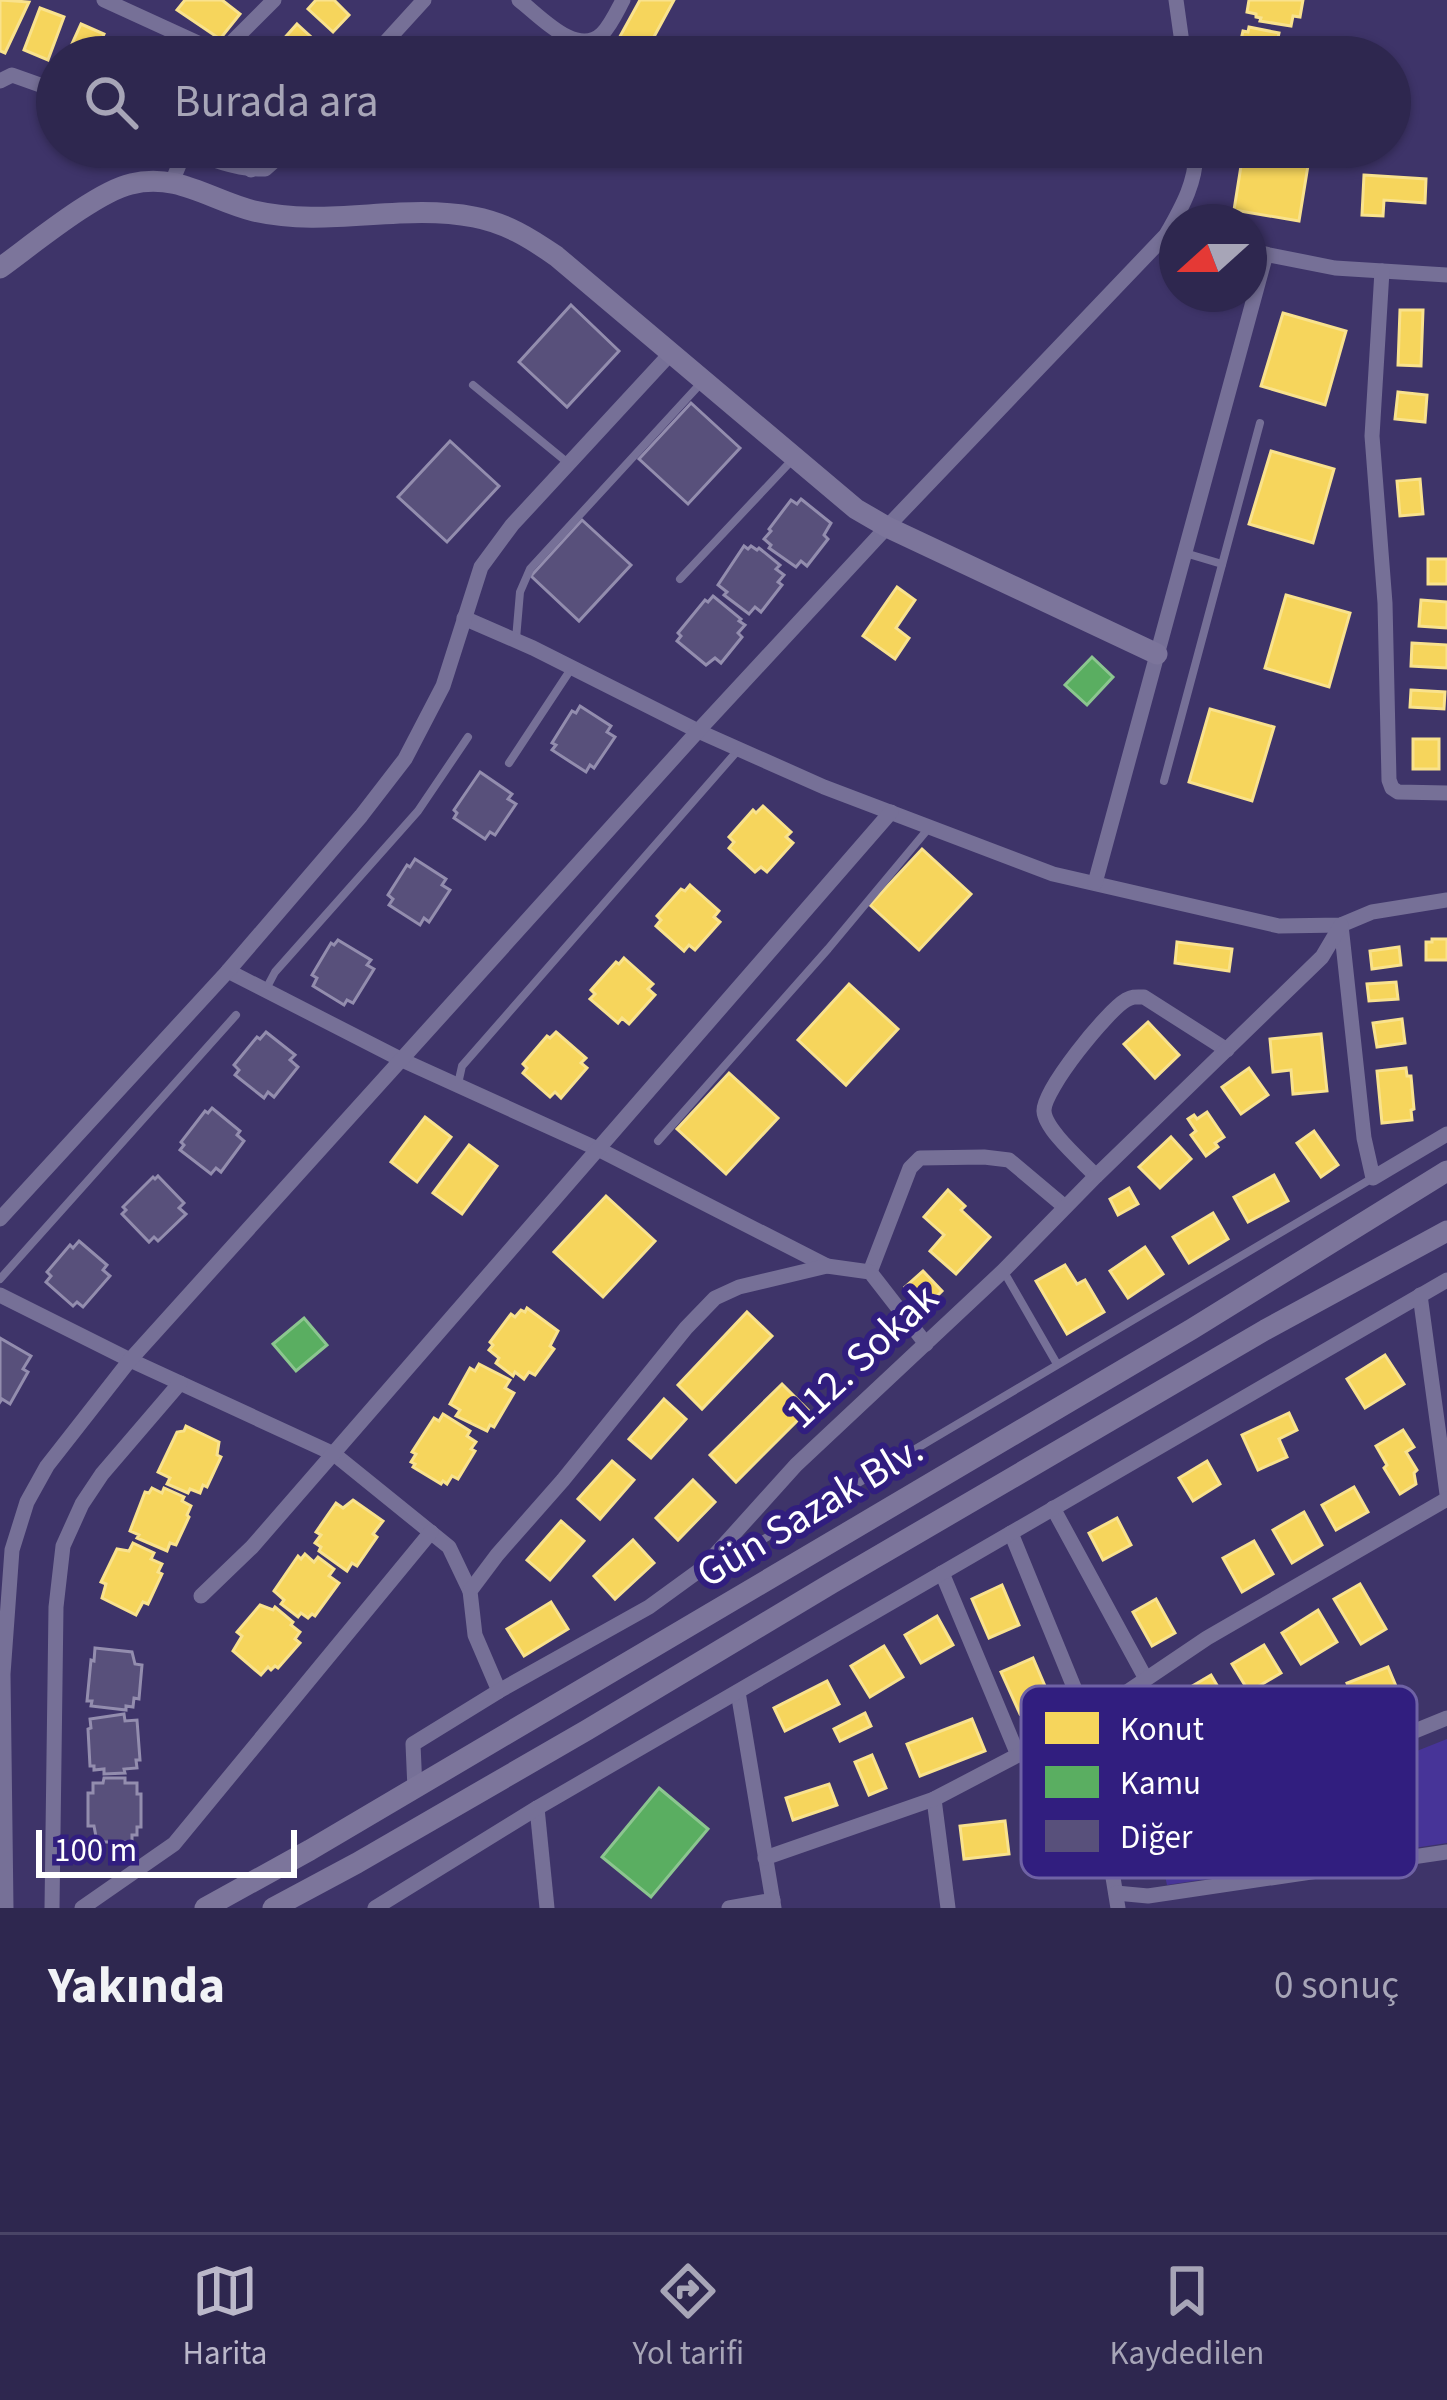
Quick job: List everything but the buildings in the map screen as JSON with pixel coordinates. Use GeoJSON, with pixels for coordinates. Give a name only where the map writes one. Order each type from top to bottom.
{"type":"FeatureCollection","features":[{"type":"Feature","properties":{"kind":"main road"},"geometry":{"type":"LineString","coordinates":[[0,268],[117,189],[134,183],[172,182],[253,210],[328,217],[446,213],[502,225],[556,256],[856,509],[1157,654]]}},
{"type":"Feature","properties":{"kind":"main road","name":"Gün Sazak Blv."},"geometry":{"type":"LineString","coordinates":[[205,1908],[415,1789],[1192,1329],[1447,1171]]}},
{"type":"Feature","properties":{"kind":"main road","name":"Gün Sazak Blv."},"geometry":{"type":"LineString","coordinates":[[273,1908],[587,1730],[1264,1330],[1447,1231]]}},
{"type":"Feature","properties":{"kind":"street"},"geometry":{"type":"LineString","coordinates":[[104,0],[182,36]]}},
{"type":"Feature","properties":{"kind":"street"},"geometry":{"type":"LineString","coordinates":[[239,36],[274,0]]}},
{"type":"Feature","properties":{"kind":"street"},"geometry":{"type":"LineString","coordinates":[[391,36],[424,0]]}},
{"type":"Feature","properties":{"kind":"street"},"geometry":{"type":"LineString","coordinates":[[519,0],[566,36]]}},
{"type":"Feature","properties":{"kind":"street"},"geometry":{"type":"LineString","coordinates":[[600,36],[623,0]]}},
{"type":"Feature","properties":{"kind":"street"},"geometry":{"type":"LineString","coordinates":[[1177,0],[1181,36]]}},
{"type":"Feature","properties":{"kind":"street"},"geometry":{"type":"LineString","coordinates":[[0,81],[12,75],[36,84]]}},
{"type":"Feature","properties":{"kind":"street"},"geometry":{"type":"LineString","coordinates":[[172,182],[177,168]]}},
{"type":"Feature","properties":{"kind":"street"},"geometry":{"type":"LineString","coordinates":[[244,168],[267,168]]}},
{"type":"Feature","properties":{"kind":"street"},"geometry":{"type":"LineString","coordinates":[[1183,204],[1194,168]]}},
{"type":"Feature","properties":{"kind":"street"},"geometry":{"type":"LineString","coordinates":[[6,1908],[3,1674],[13,1550],[27,1502],[47,1466],[130,1360],[698,731],[887,527],[1159,248]]}},
{"type":"Feature","properties":{"kind":"street"},"geometry":{"type":"LineString","coordinates":[[1267,255],[1335,268],[1447,275]]}},
{"type":"Feature","properties":{"kind":"street"},"geometry":{"type":"LineString","coordinates":[[1382,271],[1372,436],[1385,603],[1389,780],[1399,792],[1447,794]]}},
{"type":"Feature","properties":{"kind":"street"},"geometry":{"type":"LineString","coordinates":[[1094,884],[1185,553],[1244,312]]}},
{"type":"Feature","properties":{"kind":"street"},"geometry":{"type":"LineString","coordinates":[[0,1220],[228,971],[362,816],[405,759],[443,686],[481,567],[512,525],[670,353]]}},
{"type":"Feature","properties":{"kind":"street"},"geometry":{"type":"LineString","coordinates":[[464,618],[698,731],[1053,874],[1279,926],[1341,925],[1372,912],[1447,900]]}},
{"type":"Feature","properties":{"kind":"street"},"geometry":{"type":"LineString","coordinates":[[201,1596],[252,1547],[334,1454],[891,812]]}},
{"type":"Feature","properties":{"kind":"street"},"geometry":{"type":"LineString","coordinates":[[1341,925],[1364,1138],[1373,1178],[1447,1134]]}},
{"type":"Feature","properties":{"kind":"street","name":"112. Sokak"},"geometry":{"type":"LineString","coordinates":[[415,1789],[413,1744],[649,1607],[704,1568],[796,1465],[1322,957],[1341,925]]}},
{"type":"Feature","properties":{"kind":"street"},"geometry":{"type":"LineString","coordinates":[[228,971],[402,1060],[600,1150],[827,1266],[870,1272],[926,1344]]}},
{"type":"Feature","properties":{"kind":"street"},"geometry":{"type":"LineString","coordinates":[[1096,1176],[1046,1123],[1044,1107],[1068,1063],[1116,1009],[1125,1001],[1155,1001],[1227,1050]]}},
{"type":"Feature","properties":{"kind":"street"},"geometry":{"type":"LineString","coordinates":[[870,1272],[910,1168],[920,1158],[1009,1160],[1065,1207]]}},
{"type":"Feature","properties":{"kind":"street"},"geometry":{"type":"LineString","coordinates":[[470,1592],[715,1298],[740,1287],[827,1266]]}},
{"type":"Feature","properties":{"kind":"street"},"geometry":{"type":"LineString","coordinates":[[374,1908],[537,1808],[1447,1280]]}},
{"type":"Feature","properties":{"kind":"street"},"geometry":{"type":"LineString","coordinates":[[0,1295],[334,1454],[449,1547],[470,1592],[475,1635],[499,1691]]}},
{"type":"Feature","properties":{"kind":"street"},"geometry":{"type":"LineString","coordinates":[[1136,1686],[1207,1638],[1447,1497],[1420,1295]]}},
{"type":"Feature","properties":{"kind":"street"},"geometry":{"type":"LineString","coordinates":[[52,1908],[56,1607],[63,1546],[82,1504],[103,1474],[180,1383]]}},
{"type":"Feature","properties":{"kind":"street"},"geometry":{"type":"LineString","coordinates":[[1053,1508],[1146,1679]]}},
{"type":"Feature","properties":{"kind":"street"},"geometry":{"type":"LineString","coordinates":[[82,1908],[175,1844],[431,1532]]}},
{"type":"Feature","properties":{"kind":"street"},"geometry":{"type":"LineString","coordinates":[[1010,1533],[1073,1686]]}},
{"type":"Feature","properties":{"kind":"street"},"geometry":{"type":"LineString","coordinates":[[942,1573],[1018,1755]]}},
{"type":"Feature","properties":{"kind":"street"},"geometry":{"type":"LineString","coordinates":[[729,1908],[773,1904],[738,1692]]}},
{"type":"Feature","properties":{"kind":"street"},"geometry":{"type":"LineString","coordinates":[[1417,1730],[1447,1718]]}},
{"type":"Feature","properties":{"kind":"street"},"geometry":{"type":"LineString","coordinates":[[765,1858],[934,1799],[1021,1753]]}},
{"type":"Feature","properties":{"kind":"street"},"geometry":{"type":"LineString","coordinates":[[934,1799],[949,1908]]}},
{"type":"Feature","properties":{"kind":"street"},"geometry":{"type":"LineString","coordinates":[[537,1808],[547,1908]]}},
{"type":"Feature","properties":{"kind":"street"},"geometry":{"type":"LineString","coordinates":[[1417,1857],[1447,1852]]}},
{"type":"Feature","properties":{"kind":"street"},"geometry":{"type":"LineString","coordinates":[[1117,1901],[1149,1902],[1292,1878]]}},
{"type":"Feature","properties":{"kind":"lane"},"geometry":{"type":"LineString","coordinates":[[515,640],[520,592],[530,568],[704,381]]}},
{"type":"Feature","properties":{"kind":"lane"},"geometry":{"type":"LineString","coordinates":[[473,385],[569,464]]}},
{"type":"Feature","properties":{"kind":"lane"},"geometry":{"type":"LineString","coordinates":[[1164,781],[1260,423]]}},
{"type":"Feature","properties":{"kind":"lane"},"geometry":{"type":"LineString","coordinates":[[680,579],[795,458]]}},
{"type":"Feature","properties":{"kind":"lane"},"geometry":{"type":"LineString","coordinates":[[1185,553],[1222,564]]}},
{"type":"Feature","properties":{"kind":"lane"},"geometry":{"type":"LineString","coordinates":[[509,763],[572,668]]}},
{"type":"Feature","properties":{"kind":"lane"},"geometry":{"type":"LineString","coordinates":[[266,990],[275,972],[418,812],[468,736]]}},
{"type":"Feature","properties":{"kind":"lane"},"geometry":{"type":"LineString","coordinates":[[457,1085],[462,1066],[740,749]]}},
{"type":"Feature","properties":{"kind":"lane"},"geometry":{"type":"LineString","coordinates":[[658,1142],[930,827]]}},
{"type":"Feature","properties":{"kind":"lane"},"geometry":{"type":"LineString","coordinates":[[0,1279],[236,1016]]}},
{"type":"Feature","properties":{"kind":"lane"},"geometry":{"type":"LineString","coordinates":[[731,1539],[736,1544],[758,1543],[1373,1178]]}},
{"type":"Feature","properties":{"kind":"lane"},"geometry":{"type":"LineString","coordinates":[[1003,1270],[1058,1364]]}},
{"type":"Feature","properties":{"kind":"shaded area"},"geometry":{"type":"Polygon","coordinates":[[[1447,1739],[1447,1843],[1417,1848],[1417,1751],[1447,1739]]]}},
{"type":"Feature","properties":{"kind":"shaded area"},"geometry":{"type":"Polygon","coordinates":[[[1165,1878],[1214,1878],[1167,1885],[1165,1878]]]}}]}
